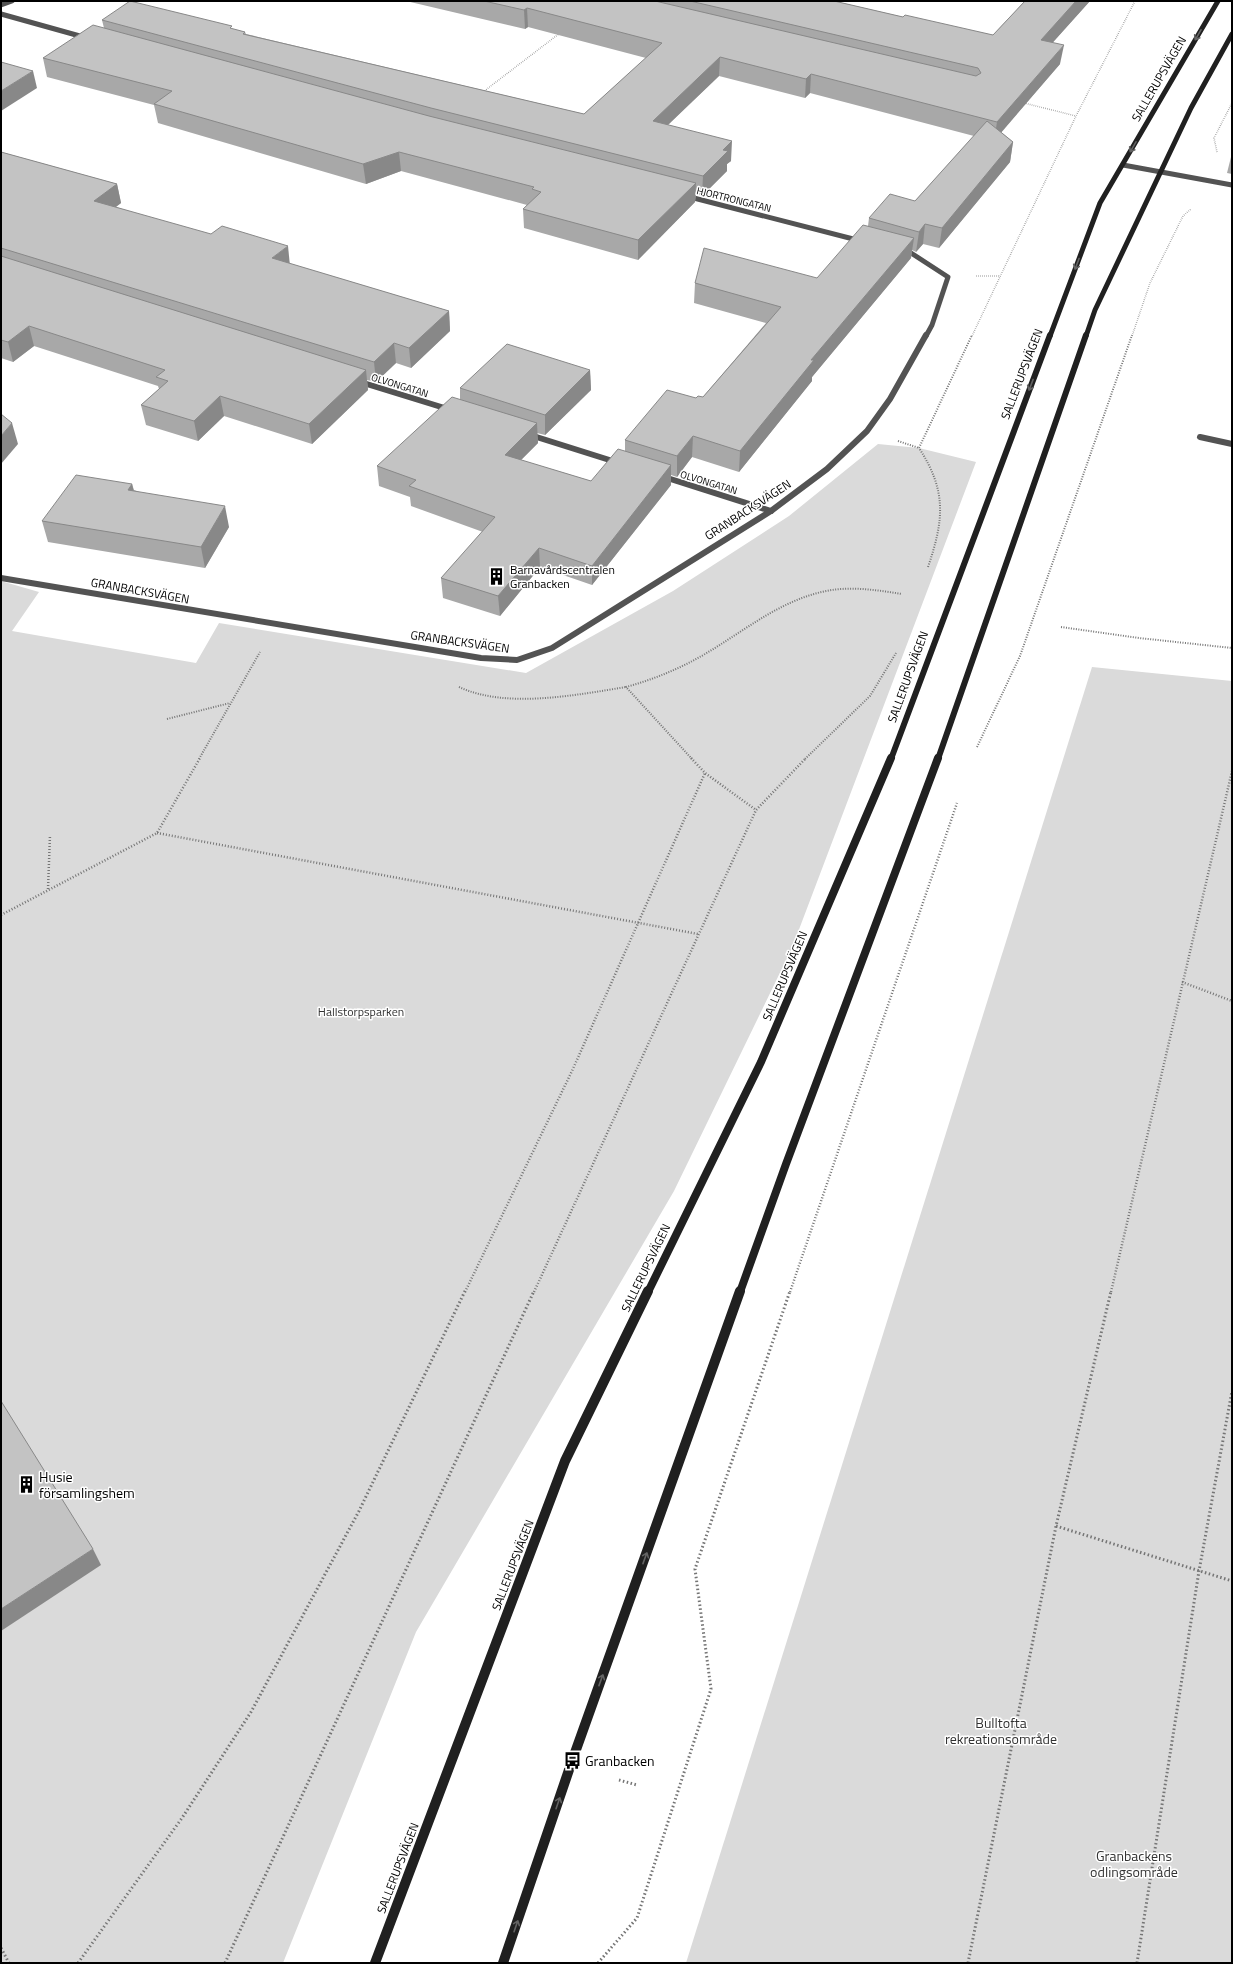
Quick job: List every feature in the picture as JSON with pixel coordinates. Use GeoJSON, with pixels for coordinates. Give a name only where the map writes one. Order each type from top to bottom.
{"type":"FeatureCollection","features":[{"type":"Feature","properties":{"kind":"main road","name":"SALLERUPSVÄGEN"},"geometry":{"type":"LineString","coordinates":[[375,1963],[565,1461],[761,1062],[881,785],[1100,203],[1218,1]]}},
{"type":"Feature","properties":{"kind":"main road"},"geometry":{"type":"LineString","coordinates":[[504,1963],[572,1761],[786,1164],[927,788],[1095,310],[1190,108],[1232,34]]}},
{"type":"Feature","properties":{"kind":"street"},"geometry":{"type":"LineString","coordinates":[[1,5],[12,1]]}},
{"type":"Feature","properties":{"kind":"street"},"geometry":{"type":"LineString","coordinates":[[1,14],[91,40]]}},
{"type":"Feature","properties":{"kind":"street"},"geometry":{"type":"LineString","coordinates":[[1123,165],[1232,185]]}},
{"type":"Feature","properties":{"kind":"street","name":"HJORTRONGATAN"},"geometry":{"type":"LineString","coordinates":[[678,194],[864,242]]}},
{"type":"Feature","properties":{"kind":"street","name":"GRANBACKSVÄGEN"},"geometry":{"type":"LineString","coordinates":[[1,578],[275,625],[481,658],[517,660],[552,648],[771,510],[827,469],[867,431],[890,399],[932,325],[948,277],[911,254],[895,250]]}},
{"type":"Feature","properties":{"kind":"street","name":"OLVONGATAN"},"geometry":{"type":"LineString","coordinates":[[352,379],[458,413]]}},
{"type":"Feature","properties":{"kind":"street"},"geometry":{"type":"LineString","coordinates":[[519,432],[626,465]]}},
{"type":"Feature","properties":{"kind":"street"},"geometry":{"type":"LineString","coordinates":[[1200,437],[1232,444]]}},
{"type":"Feature","properties":{"kind":"street","name":"OLVONGATAN"},"geometry":{"type":"LineString","coordinates":[[656,475],[771,510]]}},
{"type":"Feature","properties":{"kind":"path"},"geometry":{"type":"LineString","coordinates":[[925,574],[936,545],[942,503],[934,473],[919,448],[1076,116],[1135,1]]}},
{"type":"Feature","properties":{"kind":"path"},"geometry":{"type":"LineString","coordinates":[[481,93],[562,31]]}},
{"type":"Feature","properties":{"kind":"path"},"geometry":{"type":"LineString","coordinates":[[1018,101],[1076,116]]}},
{"type":"Feature","properties":{"kind":"path"},"geometry":{"type":"LineString","coordinates":[[975,751],[1020,656],[1150,283],[1183,216],[1206,195],[1220,166],[1214,138],[1232,103]]}},
{"type":"Feature","properties":{"kind":"path"},"geometry":{"type":"LineString","coordinates":[[756,810],[705,773],[626,688],[658,678],[684,665],[710,651],[758,619],[797,599],[826,591],[870,589],[902,594]]}},
{"type":"Feature","properties":{"kind":"path"},"geometry":{"type":"LineString","coordinates":[[1,914],[158,833],[230,702],[275,625]]}},
{"type":"Feature","properties":{"kind":"path"},"geometry":{"type":"LineString","coordinates":[[1061,627],[1139,638],[1232,648]]}},
{"type":"Feature","properties":{"kind":"path"},"geometry":{"type":"LineString","coordinates":[[225,1963],[756,810],[814,749],[870,696],[899,648]]}},
{"type":"Feature","properties":{"kind":"path"},"geometry":{"type":"LineString","coordinates":[[167,719],[230,702]]}},
{"type":"Feature","properties":{"kind":"path"},"geometry":{"type":"LineString","coordinates":[[968,1963],[1056,1526],[1232,771]]}},
{"type":"Feature","properties":{"kind":"path"},"geometry":{"type":"LineString","coordinates":[[78,1963],[182,1818],[251,1712],[359,1511],[572,1071],[705,773]]}},
{"type":"Feature","properties":{"kind":"path"},"geometry":{"type":"LineString","coordinates":[[598,1963],[637,1918],[712,1689],[695,1569],[960,796]]}},
{"type":"Feature","properties":{"kind":"path"},"geometry":{"type":"LineString","coordinates":[[158,833],[698,934]]}},
{"type":"Feature","properties":{"kind":"path"},"geometry":{"type":"LineString","coordinates":[[48,890],[50,835]]}},
{"type":"Feature","properties":{"kind":"path"},"geometry":{"type":"LineString","coordinates":[[1182,982],[1232,1001]]}},
{"type":"Feature","properties":{"kind":"path"},"geometry":{"type":"LineString","coordinates":[[1137,1963],[1199,1570],[1232,1391]]}},
{"type":"Feature","properties":{"kind":"path"},"geometry":{"type":"LineString","coordinates":[[1056,1526],[1232,1581]]}},
{"type":"Feature","properties":{"kind":"path"},"geometry":{"type":"LineString","coordinates":[[619,1780],[637,1785]]}},
{"type":"Feature","properties":{"kind":"path"},"geometry":{"type":"LineString","coordinates":[[1,1948],[9,1963]]}},
{"type":"Feature","properties":{"kind":"green space","name":"Hallstorpsparken"},"geometry":{"type":"Polygon","coordinates":[[[878,444],[919,448],[976,462],[792,948],[674,1191],[416,1632],[283,1963],[1,1963],[1,581],[39,592],[12,631],[196,663],[219,623],[526,673],[673,591],[789,516],[878,444]]]}},
{"type":"Feature","properties":{"kind":"green space","name":"Bulltofta rekreationsområde"},"geometry":{"type":"Polygon","coordinates":[[[1092,667],[1232,681],[1232,1963],[686,1963],[1092,667]]]}},
{"type":"Feature","properties":{"kind":"building"},"geometry":{"type":"Polygon","coordinates":[[[130,1],[232,26],[230,28],[245,32],[243,34],[584,114],[662,43],[527,8],[524,10],[484,1],[655,1],[976,76],[981,73],[978,68],[690,1],[834,1],[903,17],[905,15],[993,35],[1025,1],[1076,1],[1041,40],[1064,45],[997,122],[811,74],[806,79],[720,57],[653,121],[732,141],[723,150],[728,151],[703,176],[431,108],[102,20],[130,1]]]}},
{"type":"Feature","properties":{"kind":"building"},"geometry":{"type":"Polygon","coordinates":[[[93,25],[429,116],[696,183],[638,240],[523,209],[541,192],[532,189],[534,187],[399,152],[363,164],[154,104],[172,91],[43,58],[93,25]]]}},
{"type":"Feature","properties":{"kind":"building"},"geometry":{"type":"Polygon","coordinates":[[[1,62],[33,71],[1,91],[1,62]]]}},
{"type":"Feature","properties":{"kind":"building"},"geometry":{"type":"Polygon","coordinates":[[[987,121],[1013,142],[942,228],[925,224],[919,232],[869,218],[890,194],[915,201],[987,121]]]}},
{"type":"Feature","properties":{"kind":"building"},"geometry":{"type":"Polygon","coordinates":[[[1,152],[117,184],[94,201],[211,234],[222,226],[288,246],[272,258],[449,311],[409,348],[394,343],[374,362],[1,248],[1,152]]]}},
{"type":"Feature","properties":{"kind":"building"},"geometry":{"type":"Polygon","coordinates":[[[863,225],[914,238],[811,360],[814,360],[740,451],[693,436],[677,456],[625,440],[667,390],[696,398],[698,396],[703,397],[781,307],[695,283],[704,248],[817,278],[863,225]]]}},
{"type":"Feature","properties":{"kind":"building"},"geometry":{"type":"Polygon","coordinates":[[[1,256],[366,370],[309,424],[220,396],[194,421],[141,405],[168,381],[156,377],[165,370],[29,326],[8,342],[1,340],[1,256]]]}},
{"type":"Feature","properties":{"kind":"building"},"geometry":{"type":"Polygon","coordinates":[[[507,344],[590,370],[545,415],[460,388],[507,344]]]}},
{"type":"Feature","properties":{"kind":"building"},"geometry":{"type":"Polygon","coordinates":[[[452,397],[537,423],[505,455],[591,481],[618,449],[671,465],[592,566],[539,548],[498,596],[441,578],[495,517],[409,486],[416,480],[377,466],[452,397]]]}},
{"type":"Feature","properties":{"kind":"building"},"geometry":{"type":"Polygon","coordinates":[[[1,414],[12,423],[1,436],[1,414]]]}},
{"type":"Feature","properties":{"kind":"building"},"geometry":{"type":"Polygon","coordinates":[[[76,475],[132,484],[128,490],[225,506],[201,547],[42,521],[76,475]]]}},
{"type":"Feature","properties":{"kind":"building","name":"Husie församlingshem"},"geometry":{"type":"Polygon","coordinates":[[[1,1401],[93,1549],[1,1609],[1,1401]]]}},
{"type":"Feature","properties":{"kind":"place","name":"Barnavårdscentralen Granbacken"},"geometry":{"type":"Point","coordinates":[497,577]}},
{"type":"Feature","properties":{"kind":"place","name":"Husie församlingshem"},"geometry":{"type":"Point","coordinates":[26,1485]}},
{"type":"Feature","properties":{"kind":"place","name":"Granbacken"},"geometry":{"type":"Point","coordinates":[572,1761]}},
{"type":"Feature","properties":{"kind":"park label","name":"Granbackens odlingsområde"},"geometry":{"type":"Point","coordinates":[1134,1864]}}]}
